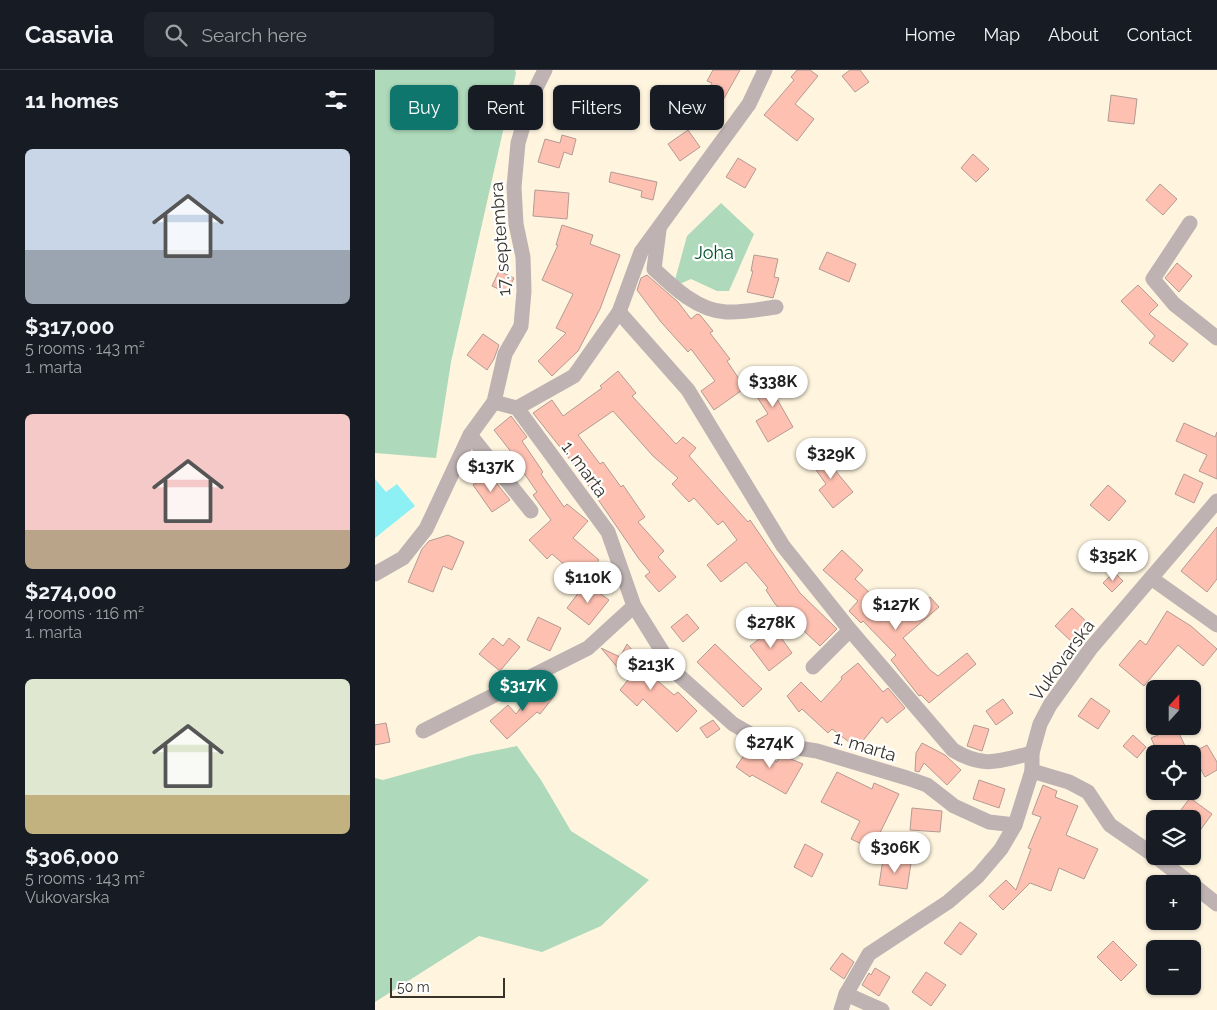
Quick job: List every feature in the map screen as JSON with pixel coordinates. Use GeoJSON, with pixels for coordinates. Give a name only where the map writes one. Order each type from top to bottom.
{"type":"FeatureCollection","features":[{"type":"Feature","properties":{"kind":"street","name":"17. septembra"},"geometry":{"type":"LineString","coordinates":[[375,574],[403,558],[425,529],[470,435],[494,402],[505,354],[521,326],[523,257],[516,224],[514,186],[518,143],[532,96],[545,70]]}},
{"type":"Feature","properties":{"kind":"street"},"geometry":{"type":"LineString","coordinates":[[494,402],[517,408],[574,376],[619,312],[641,252],[659,230],[749,104],[765,70]]}},
{"type":"Feature","properties":{"kind":"street"},"geometry":{"type":"LineString","coordinates":[[1190,223],[1153,279],[1174,304],[1217,338]]}},
{"type":"Feature","properties":{"kind":"street"},"geometry":{"type":"LineString","coordinates":[[659,230],[654,269],[673,287],[698,304],[725,312],[776,307]]}},
{"type":"Feature","properties":{"kind":"street"},"geometry":{"type":"LineString","coordinates":[[619,312],[688,390],[783,546],[850,630],[953,750],[968,759],[990,763],[1032,753]]}},
{"type":"Feature","properties":{"kind":"street","name":"1. marta"},"geometry":{"type":"LineString","coordinates":[[517,408],[608,532],[634,606],[675,672],[733,724],[751,735],[785,746],[817,751],[927,785],[955,806],[989,822],[1015,825]]}},
{"type":"Feature","properties":{"kind":"street"},"geometry":{"type":"LineString","coordinates":[[470,435],[531,511]]}},
{"type":"Feature","properties":{"kind":"street","name":"Vukovarska"},"geometry":{"type":"LineString","coordinates":[[846,994],[869,954],[948,902],[978,876],[1001,849],[1015,825],[1031,771],[1032,753],[1040,724],[1064,684],[1217,501]]}},
{"type":"Feature","properties":{"kind":"street"},"geometry":{"type":"LineString","coordinates":[[1151,578],[1217,625]]}},
{"type":"Feature","properties":{"kind":"street"},"geometry":{"type":"LineString","coordinates":[[423,731],[588,648],[634,606]]}},
{"type":"Feature","properties":{"kind":"street"},"geometry":{"type":"LineString","coordinates":[[813,667],[850,630]]}},
{"type":"Feature","properties":{"kind":"street"},"geometry":{"type":"LineString","coordinates":[[1031,771],[1069,782],[1088,792],[1110,825],[1146,850]]}},
{"type":"Feature","properties":{"kind":"street"},"geometry":{"type":"LineString","coordinates":[[1167,865],[1180,875]]}},
{"type":"Feature","properties":{"kind":"street"},"geometry":{"type":"LineString","coordinates":[[1201,891],[1217,904]]}},
{"type":"Feature","properties":{"kind":"street"},"geometry":{"type":"LineString","coordinates":[[841,1010],[846,994],[882,1010]]}},
{"type":"Feature","properties":{"kind":"green space"},"geometry":{"type":"Polygon","coordinates":[[[375,70],[515,70],[513,85],[468,85],[468,130],[503,130],[451,362],[436,458],[375,453],[375,70]]]}},
{"type":"Feature","properties":{"kind":"green space","name":"Joha"},"geometry":{"type":"Polygon","coordinates":[[[721,203],[754,234],[729,291],[717,291],[691,279],[673,287],[687,236],[721,203]]]}},
{"type":"Feature","properties":{"kind":"green space"},"geometry":{"type":"Polygon","coordinates":[[[517,746],[541,780],[571,831],[649,880],[601,926],[542,952],[479,936],[375,1002],[375,778],[383,780],[472,755],[517,746]]]}},
{"type":"Feature","properties":{"kind":"water"},"geometry":{"type":"Polygon","coordinates":[[[375,479],[386,492],[397,484],[415,506],[375,538],[375,479]]]}},
{"type":"Feature","properties":{"kind":"building"},"geometry":{"type":"Polygon","coordinates":[[[713,70],[740,70],[724,98],[724,85],[711,85],[712,83],[707,81],[713,70]]]}},
{"type":"Feature","properties":{"kind":"building"},"geometry":{"type":"Polygon","coordinates":[[[797,70],[810,70],[818,76],[795,104],[814,119],[797,141],[764,115],[794,80],[791,77],[797,70]]]}},
{"type":"Feature","properties":{"kind":"building"},"geometry":{"type":"Polygon","coordinates":[[[850,70],[860,70],[869,82],[855,92],[842,76],[850,70]]]}},
{"type":"Feature","properties":{"kind":"building"},"geometry":{"type":"Polygon","coordinates":[[[1111,95],[1137,99],[1134,124],[1108,121],[1111,95]]]}},
{"type":"Feature","properties":{"kind":"building"},"geometry":{"type":"Polygon","coordinates":[[[688,130],[700,147],[680,161],[668,144],[688,130]]]}},
{"type":"Feature","properties":{"kind":"building"},"geometry":{"type":"Polygon","coordinates":[[[562,135],[576,139],[572,155],[564,152],[559,168],[538,162],[545,139],[560,143],[562,135]]]}},
{"type":"Feature","properties":{"kind":"building"},"geometry":{"type":"Polygon","coordinates":[[[973,154],[989,169],[976,182],[961,168],[973,154]]]}},
{"type":"Feature","properties":{"kind":"building"},"geometry":{"type":"Polygon","coordinates":[[[738,158],[756,169],[745,188],[726,177],[738,158]]]}},
{"type":"Feature","properties":{"kind":"building"},"geometry":{"type":"Polygon","coordinates":[[[611,172],[657,182],[653,200],[641,197],[642,191],[609,182],[611,172]]]}},
{"type":"Feature","properties":{"kind":"building"},"geometry":{"type":"Polygon","coordinates":[[[1160,184],[1177,199],[1163,215],[1146,200],[1160,184]]]}},
{"type":"Feature","properties":{"kind":"building"},"geometry":{"type":"Polygon","coordinates":[[[535,190],[569,193],[567,219],[533,216],[535,190]]]}},
{"type":"Feature","properties":{"kind":"building"},"geometry":{"type":"Polygon","coordinates":[[[562,225],[593,235],[590,244],[620,255],[600,309],[578,351],[552,376],[538,361],[566,333],[556,328],[573,294],[542,280],[558,245],[556,245],[562,225]]]}},
{"type":"Feature","properties":{"kind":"building"},"geometry":{"type":"Polygon","coordinates":[[[827,252],[856,264],[849,282],[819,269],[827,252]]]}},
{"type":"Feature","properties":{"kind":"building"},"geometry":{"type":"Polygon","coordinates":[[[754,255],[778,259],[774,277],[779,278],[773,298],[747,292],[753,271],[751,271],[754,255]]]}},
{"type":"Feature","properties":{"kind":"building"},"geometry":{"type":"Polygon","coordinates":[[[1177,263],[1192,276],[1179,292],[1165,278],[1177,263]]]}},
{"type":"Feature","properties":{"kind":"building"},"geometry":{"type":"Polygon","coordinates":[[[499,271],[514,278],[507,293],[492,286],[499,271]]]}},
{"type":"Feature","properties":{"kind":"building"},"geometry":{"type":"Polygon","coordinates":[[[647,275],[678,302],[691,319],[697,314],[700,315],[713,331],[710,333],[730,359],[727,361],[745,388],[714,410],[701,391],[715,381],[691,349],[688,352],[661,322],[637,290],[641,278],[647,275]]]}},
{"type":"Feature","properties":{"kind":"building"},"geometry":{"type":"Polygon","coordinates":[[[1138,285],[1158,305],[1149,314],[1188,344],[1173,362],[1149,343],[1155,336],[1121,301],[1138,285]]]}},
{"type":"Feature","properties":{"kind":"building"},"geometry":{"type":"Polygon","coordinates":[[[483,334],[499,345],[494,359],[487,370],[467,355],[483,334]]]}},
{"type":"Feature","properties":{"kind":"building"},"geometry":{"type":"Polygon","coordinates":[[[618,371],[636,393],[632,396],[676,444],[683,437],[696,448],[689,456],[748,522],[750,520],[800,593],[837,629],[820,646],[775,604],[766,590],[768,588],[746,562],[721,582],[707,565],[737,540],[723,521],[718,525],[694,498],[689,502],[672,484],[678,478],[653,456],[613,411],[578,435],[600,464],[603,462],[621,487],[623,485],[645,517],[638,522],[664,551],[658,557],[676,577],[659,592],[645,576],[650,572],[575,466],[533,413],[552,400],[563,416],[602,388],[600,386],[618,371]]]}},
{"type":"Feature","properties":{"kind":"building"},"geometry":{"type":"Polygon","coordinates":[[[777,373],[789,391],[777,399],[793,427],[768,442],[756,421],[768,414],[752,389],[777,373]]]}},
{"type":"Feature","properties":{"kind":"building"},"geometry":{"type":"Polygon","coordinates":[[[511,416],[527,437],[522,441],[543,472],[541,474],[564,507],[567,504],[588,521],[573,538],[599,560],[582,580],[552,554],[547,559],[529,540],[551,520],[533,495],[537,492],[517,463],[519,462],[494,430],[511,416]]]}},
{"type":"Feature","properties":{"kind":"building"},"geometry":{"type":"Polygon","coordinates":[[[1184,423],[1215,437],[1217,432],[1217,479],[1199,471],[1207,455],[1176,441],[1184,423]]]}},
{"type":"Feature","properties":{"kind":"building"},"geometry":{"type":"Polygon","coordinates":[[[829,451],[840,466],[834,469],[853,492],[833,508],[819,490],[826,484],[811,463],[829,451]]]}},
{"type":"Feature","properties":{"kind":"building"},"geometry":{"type":"Polygon","coordinates":[[[489,474],[510,500],[492,512],[473,485],[489,474]]]}},
{"type":"Feature","properties":{"kind":"building"},"geometry":{"type":"Polygon","coordinates":[[[1184,474],[1203,483],[1194,503],[1175,494],[1184,474]]]}},
{"type":"Feature","properties":{"kind":"building"},"geometry":{"type":"Polygon","coordinates":[[[1108,485],[1126,501],[1109,521],[1090,505],[1108,485]]]}},
{"type":"Feature","properties":{"kind":"building"},"geometry":{"type":"Polygon","coordinates":[[[1217,527],[1217,579],[1207,592],[1181,571],[1217,527]]]}},
{"type":"Feature","properties":{"kind":"building"},"geometry":{"type":"Polygon","coordinates":[[[448,535],[464,542],[452,570],[443,566],[433,592],[408,582],[422,549],[429,541],[448,535]]]}},
{"type":"Feature","properties":{"kind":"building"},"geometry":{"type":"Polygon","coordinates":[[[842,550],[863,570],[855,579],[887,609],[889,607],[903,621],[930,597],[939,607],[903,638],[930,670],[938,676],[967,653],[976,664],[929,703],[921,695],[919,696],[891,660],[896,655],[863,621],[861,623],[849,611],[858,601],[823,570],[842,550]]]}},
{"type":"Feature","properties":{"kind":"building"},"geometry":{"type":"Polygon","coordinates":[[[1114,572],[1123,581],[1112,592],[1103,583],[1114,572]]]}},
{"type":"Feature","properties":{"kind":"building"},"geometry":{"type":"Polygon","coordinates":[[[586,583],[609,600],[589,625],[567,608],[586,583]]]}},
{"type":"Feature","properties":{"kind":"building"},"geometry":{"type":"Polygon","coordinates":[[[1072,608],[1089,624],[1072,642],[1055,626],[1072,608]]]}},
{"type":"Feature","properties":{"kind":"building"},"geometry":{"type":"Polygon","coordinates":[[[1167,611],[1191,626],[1217,649],[1203,666],[1178,645],[1149,680],[1146,680],[1144,686],[1119,665],[1140,640],[1146,645],[1167,611]]]}},
{"type":"Feature","properties":{"kind":"building"},"geometry":{"type":"Polygon","coordinates":[[[687,614],[699,628],[683,642],[671,627],[687,614]]]}},
{"type":"Feature","properties":{"kind":"building"},"geometry":{"type":"Polygon","coordinates":[[[538,617],[561,628],[550,651],[527,640],[538,617]]]}},
{"type":"Feature","properties":{"kind":"building"},"geometry":{"type":"Polygon","coordinates":[[[774,628],[792,653],[769,671],[750,646],[774,628]]]}},
{"type":"Feature","properties":{"kind":"building"},"geometry":{"type":"Polygon","coordinates":[[[493,638],[503,646],[509,638],[520,647],[500,671],[479,654],[493,638]]]}},
{"type":"Feature","properties":{"kind":"building"},"geometry":{"type":"Polygon","coordinates":[[[627,644],[640,659],[636,662],[674,695],[678,692],[697,711],[677,732],[643,699],[637,706],[620,690],[628,680],[601,648],[620,657],[627,644]]]}},
{"type":"Feature","properties":{"kind":"building"},"geometry":{"type":"Polygon","coordinates":[[[715,644],[762,689],[743,707],[697,662],[715,644]]]}},
{"type":"Feature","properties":{"kind":"building"},"geometry":{"type":"Polygon","coordinates":[[[858,663],[883,692],[888,688],[905,708],[887,723],[882,717],[857,748],[832,729],[828,733],[802,709],[799,712],[787,696],[801,682],[821,702],[842,679],[841,677],[858,663]]]}},
{"type":"Feature","properties":{"kind":"building"},"geometry":{"type":"Polygon","coordinates":[[[540,683],[555,695],[540,714],[537,712],[507,739],[490,721],[508,705],[516,714],[540,683]]]}},
{"type":"Feature","properties":{"kind":"building"},"geometry":{"type":"Polygon","coordinates":[[[1091,698],[1110,711],[1098,729],[1078,716],[1091,698]]]}},
{"type":"Feature","properties":{"kind":"building"},"geometry":{"type":"Polygon","coordinates":[[[1003,699],[1013,713],[996,725],[986,711],[1003,699]]]}},
{"type":"Feature","properties":{"kind":"building"},"geometry":{"type":"Polygon","coordinates":[[[713,720],[720,729],[707,738],[700,728],[713,720]]]}},
{"type":"Feature","properties":{"kind":"building"},"geometry":{"type":"Polygon","coordinates":[[[386,723],[390,742],[375,745],[375,725],[386,723]]]}},
{"type":"Feature","properties":{"kind":"building"},"geometry":{"type":"Polygon","coordinates":[[[974,725],[989,729],[982,751],[967,746],[974,725]]]}},
{"type":"Feature","properties":{"kind":"building"},"geometry":{"type":"Polygon","coordinates":[[[1133,735],[1146,747],[1137,758],[1123,746],[1133,735]]]}},
{"type":"Feature","properties":{"kind":"building"},"geometry":{"type":"Polygon","coordinates":[[[1158,735],[1180,735],[1185,745],[1154,745],[1151,738],[1158,735]]]}},
{"type":"Feature","properties":{"kind":"building"},"geometry":{"type":"Polygon","coordinates":[[[922,743],[945,755],[961,770],[947,785],[924,763],[919,772],[915,771],[916,753],[922,743]]]}},
{"type":"Feature","properties":{"kind":"building"},"geometry":{"type":"Polygon","coordinates":[[[751,745],[777,762],[781,755],[803,764],[786,794],[752,775],[750,777],[736,767],[751,745]]]}},
{"type":"Feature","properties":{"kind":"building"},"geometry":{"type":"Polygon","coordinates":[[[1207,745],[1217,762],[1217,770],[1205,777],[1201,770],[1201,748],[1207,745]]]}},
{"type":"Feature","properties":{"kind":"building"},"geometry":{"type":"Polygon","coordinates":[[[837,772],[872,789],[874,783],[899,794],[872,849],[851,839],[860,821],[821,802],[837,772]]]}},
{"type":"Feature","properties":{"kind":"building"},"geometry":{"type":"Polygon","coordinates":[[[979,780],[1005,789],[999,808],[973,799],[979,780]]]}},
{"type":"Feature","properties":{"kind":"building"},"geometry":{"type":"Polygon","coordinates":[[[1043,785],[1057,791],[1055,797],[1078,806],[1066,835],[1098,849],[1084,879],[1059,868],[1051,891],[1030,883],[1003,910],[989,896],[1006,880],[1016,890],[1031,849],[1028,848],[1041,817],[1032,814],[1043,785]]]}},
{"type":"Feature","properties":{"kind":"building"},"geometry":{"type":"Polygon","coordinates":[[[1188,800],[1193,800],[1212,814],[1201,829],[1201,810],[1181,810],[1188,800]]]}},
{"type":"Feature","properties":{"kind":"building"},"geometry":{"type":"Polygon","coordinates":[[[912,808],[942,811],[940,832],[910,830],[912,808]]]}},
{"type":"Feature","properties":{"kind":"building"},"geometry":{"type":"Polygon","coordinates":[[[805,844],[823,854],[812,877],[794,867],[805,844]]]}},
{"type":"Feature","properties":{"kind":"building"},"geometry":{"type":"Polygon","coordinates":[[[883,859],[911,863],[907,889],[879,885],[883,859]]]}},
{"type":"Feature","properties":{"kind":"building"},"geometry":{"type":"Polygon","coordinates":[[[960,922],[977,934],[961,955],[944,943],[960,922]]]}},
{"type":"Feature","properties":{"kind":"building"},"geometry":{"type":"Polygon","coordinates":[[[1113,941],[1137,965],[1121,981],[1097,957],[1113,941]]]}},
{"type":"Feature","properties":{"kind":"building"},"geometry":{"type":"Polygon","coordinates":[[[842,953],[854,962],[844,979],[830,969],[842,953]]]}},
{"type":"Feature","properties":{"kind":"building"},"geometry":{"type":"Polygon","coordinates":[[[875,968],[890,977],[879,996],[862,985],[869,973],[871,975],[875,968]]]}},
{"type":"Feature","properties":{"kind":"building"},"geometry":{"type":"Polygon","coordinates":[[[926,972],[946,985],[931,1006],[912,992],[926,972]]]}}]}
